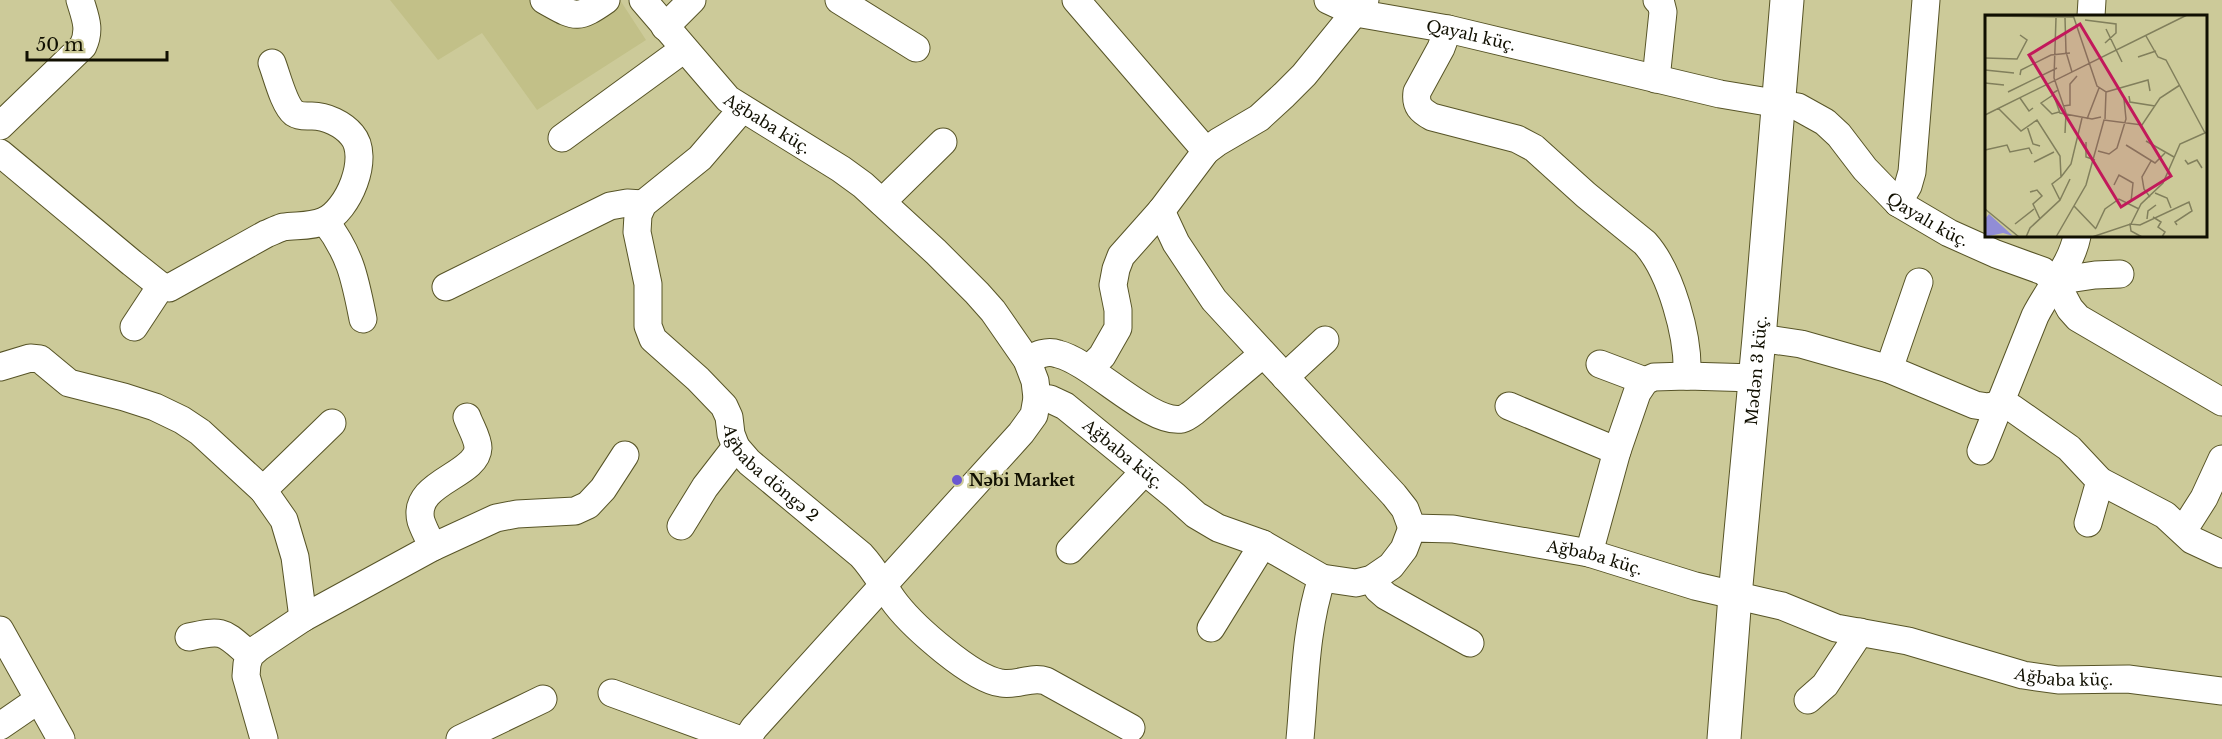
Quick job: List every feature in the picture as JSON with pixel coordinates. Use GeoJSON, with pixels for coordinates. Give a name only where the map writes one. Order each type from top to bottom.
{"type":"FeatureCollection","features":[{"type":"Feature","properties":{"kind":"main road","name":"Mədən 3 küç."},"geometry":{"type":"LineString","coordinates":[[1724,739],[1787,0]]}},
{"type":"Feature","properties":{"kind":"street"},"geometry":{"type":"LineString","coordinates":[[0,126],[83,46],[88,35],[87,22],[80,0]]}},
{"type":"Feature","properties":{"kind":"street"},"geometry":{"type":"LineString","coordinates":[[544,0],[570,14],[579,15],[589,12],[606,0]]}},
{"type":"Feature","properties":{"kind":"street","name":"Ağbaba küç."},"geometry":{"type":"LineString","coordinates":[[643,0],[724,94],[742,109],[841,169],[882,202],[977,293],[993,311],[1027,360],[1035,381],[1037,398],[1050,399],[1065,406],[1196,515],[1218,528],[1263,544],[1322,578],[1356,583],[1372,579]]}},
{"type":"Feature","properties":{"kind":"street"},"geometry":{"type":"LineString","coordinates":[[665,27],[692,0]]}},
{"type":"Feature","properties":{"kind":"street"},"geometry":{"type":"LineString","coordinates":[[839,0],[916,48]]}},
{"type":"Feature","properties":{"kind":"street"},"geometry":{"type":"LineString","coordinates":[[1076,0],[1206,151]]}},
{"type":"Feature","properties":{"kind":"street","name":"Qayalı küç."},"geometry":{"type":"LineString","coordinates":[[1328,0],[1720,94],[1798,107],[1825,122],[1839,135],[1865,169],[1898,203],[1949,233],[1996,254],[2043,271],[2055,281],[2070,309],[2078,318],[2222,402]]}},
{"type":"Feature","properties":{"kind":"street"},"geometry":{"type":"LineString","coordinates":[[1656,79],[1663,12],[1657,0]]}},
{"type":"Feature","properties":{"kind":"street"},"geometry":{"type":"LineString","coordinates":[[1898,203],[1908,186],[1912,172],[1926,0]]}},
{"type":"Feature","properties":{"kind":"street"},"geometry":{"type":"LineString","coordinates":[[2091,15],[2092,0]]}},
{"type":"Feature","properties":{"kind":"street"},"geometry":{"type":"LineString","coordinates":[[1089,369],[1111,343],[1118,328],[1118,310],[1113,285],[1121,256],[1161,211],[1206,151],[1259,118],[1284,95],[1304,75],[1360,7]]}},
{"type":"Feature","properties":{"kind":"street"},"geometry":{"type":"LineString","coordinates":[[1448,29],[1441,48],[1417,92],[1416,100],[1421,111],[1432,117],[1517,139],[1534,148],[1586,195],[1645,243],[1653,252],[1669,284],[1688,357],[1687,376]]}},
{"type":"Feature","properties":{"kind":"street"},"geometry":{"type":"LineString","coordinates":[[562,138],[684,49]]}},
{"type":"Feature","properties":{"kind":"street"},"geometry":{"type":"LineString","coordinates":[[0,153],[161,286],[169,288],[266,234],[282,228],[326,221],[340,206],[353,186],[359,169],[359,147],[352,135],[325,117],[296,114],[289,107],[272,63]]}},
{"type":"Feature","properties":{"kind":"street"},"geometry":{"type":"LineString","coordinates":[[446,287],[610,206],[627,203],[643,204],[700,158],[742,109]]}},
{"type":"Feature","properties":{"kind":"street"},"geometry":{"type":"LineString","coordinates":[[882,202],[943,142]]}},
{"type":"Feature","properties":{"kind":"street","name":"Ağbaba döngə 2"},"geometry":{"type":"LineString","coordinates":[[643,204],[638,215],[637,232],[648,284],[648,326],[653,339],[724,406],[736,447],[749,462],[861,555],[874,569],[894,602],[913,624],[951,654],[986,678],[1003,684],[1036,678],[1046,681],[1131,728]]}},
{"type":"Feature","properties":{"kind":"street"},"geometry":{"type":"LineString","coordinates":[[1161,211],[1176,243],[1214,300],[1405,509],[1412,528],[1404,549],[1391,566],[1372,579],[1378,589],[1386,596],[1470,643]]}},
{"type":"Feature","properties":{"kind":"street"},"geometry":{"type":"LineString","coordinates":[[326,221],[336,234],[354,273],[363,319]]}},
{"type":"Feature","properties":{"kind":"street"},"geometry":{"type":"LineString","coordinates":[[1981,451],[2036,316],[2055,281],[2070,261],[2077,237]]}},
{"type":"Feature","properties":{"kind":"street"},"geometry":{"type":"LineString","coordinates":[[2055,281],[2120,274]]}},
{"type":"Feature","properties":{"kind":"street"},"geometry":{"type":"LineString","coordinates":[[1889,369],[1919,282]]}},
{"type":"Feature","properties":{"kind":"street"},"geometry":{"type":"LineString","coordinates":[[134,327],[161,286]]}},
{"type":"Feature","properties":{"kind":"street"},"geometry":{"type":"LineString","coordinates":[[1759,338],[1801,344],[1889,369],[1975,405],[1988,407],[2000,404],[2012,408],[2069,448],[2100,481],[2165,515],[2192,540],[2222,554]]}},
{"type":"Feature","properties":{"kind":"street"},"geometry":{"type":"LineString","coordinates":[[1285,376],[1325,340]]}},
{"type":"Feature","properties":{"kind":"street"},"geometry":{"type":"LineString","coordinates":[[1027,360],[1042,353],[1059,354],[1089,369],[1154,413],[1174,419],[1184,419],[1263,354]]}},
{"type":"Feature","properties":{"kind":"street"},"geometry":{"type":"LineString","coordinates":[[0,367],[30,358],[40,359],[69,383],[124,397],[164,412],[200,432],[263,490],[284,520],[295,557],[303,618]]}},
{"type":"Feature","properties":{"kind":"street"},"geometry":{"type":"LineString","coordinates":[[1600,364],[1645,381]]}},
{"type":"Feature","properties":{"kind":"street"},"geometry":{"type":"LineString","coordinates":[[1589,553],[1617,451],[1637,393],[1645,381],[1654,377],[1687,376],[1755,378]]}},
{"type":"Feature","properties":{"kind":"street"},"geometry":{"type":"LineString","coordinates":[[747,739],[754,728],[1021,433],[1034,415],[1037,398]]}},
{"type":"Feature","properties":{"kind":"street"},"geometry":{"type":"LineString","coordinates":[[1509,406],[1617,451]]}},
{"type":"Feature","properties":{"kind":"street"},"geometry":{"type":"LineString","coordinates":[[433,547],[421,520],[422,506],[426,495],[470,462],[477,454],[478,445],[466,417]]}},
{"type":"Feature","properties":{"kind":"street"},"geometry":{"type":"LineString","coordinates":[[263,490],[332,423]]}},
{"type":"Feature","properties":{"kind":"street"},"geometry":{"type":"LineString","coordinates":[[681,526],[705,487],[736,447]]}},
{"type":"Feature","properties":{"kind":"street"},"geometry":{"type":"LineString","coordinates":[[264,739],[246,676],[250,655],[303,618],[433,547],[496,518],[517,514],[576,511],[588,504],[603,489],[625,456]]}},
{"type":"Feature","properties":{"kind":"street"},"geometry":{"type":"LineString","coordinates":[[2183,531],[2204,498],[2222,459]]}},
{"type":"Feature","properties":{"kind":"street"},"geometry":{"type":"LineString","coordinates":[[1070,550],[1144,472]]}},
{"type":"Feature","properties":{"kind":"street"},"geometry":{"type":"LineString","coordinates":[[2088,523],[2100,481]]}},
{"type":"Feature","properties":{"kind":"street","name":"Ağbaba küç."},"geometry":{"type":"LineString","coordinates":[[1412,528],[1453,529],[1589,553],[1735,596],[1782,606],[1836,628],[1908,641],[2023,675],[2058,680],[2128,679],[2222,690]]}},
{"type":"Feature","properties":{"kind":"street"},"geometry":{"type":"LineString","coordinates":[[1211,628],[1263,544]]}},
{"type":"Feature","properties":{"kind":"street"},"geometry":{"type":"LineString","coordinates":[[1300,739],[1310,636],[1316,596],[1322,578]]}},
{"type":"Feature","properties":{"kind":"street"},"geometry":{"type":"LineString","coordinates":[[0,630],[61,739]]}},
{"type":"Feature","properties":{"kind":"street"},"geometry":{"type":"LineString","coordinates":[[189,637],[214,631],[226,635],[250,655]]}},
{"type":"Feature","properties":{"kind":"street"},"geometry":{"type":"LineString","coordinates":[[1808,700],[1825,685],[1860,632]]}},
{"type":"Feature","properties":{"kind":"street"},"geometry":{"type":"LineString","coordinates":[[612,693],[738,739]]}},
{"type":"Feature","properties":{"kind":"street"},"geometry":{"type":"LineString","coordinates":[[460,739],[543,699]]}},
{"type":"Feature","properties":{"kind":"street"},"geometry":{"type":"LineString","coordinates":[[0,726],[38,700]]}},
{"type":"Feature","properties":{"kind":"shaded area"},"geometry":{"type":"Polygon","coordinates":[[[390,0],[620,0],[646,40],[537,110],[482,33],[438,60],[390,0]]]}},
{"type":"Feature","properties":{"kind":"place","name":"Nəbi Market"},"geometry":{"type":"Point","coordinates":[957,480]}}]}
